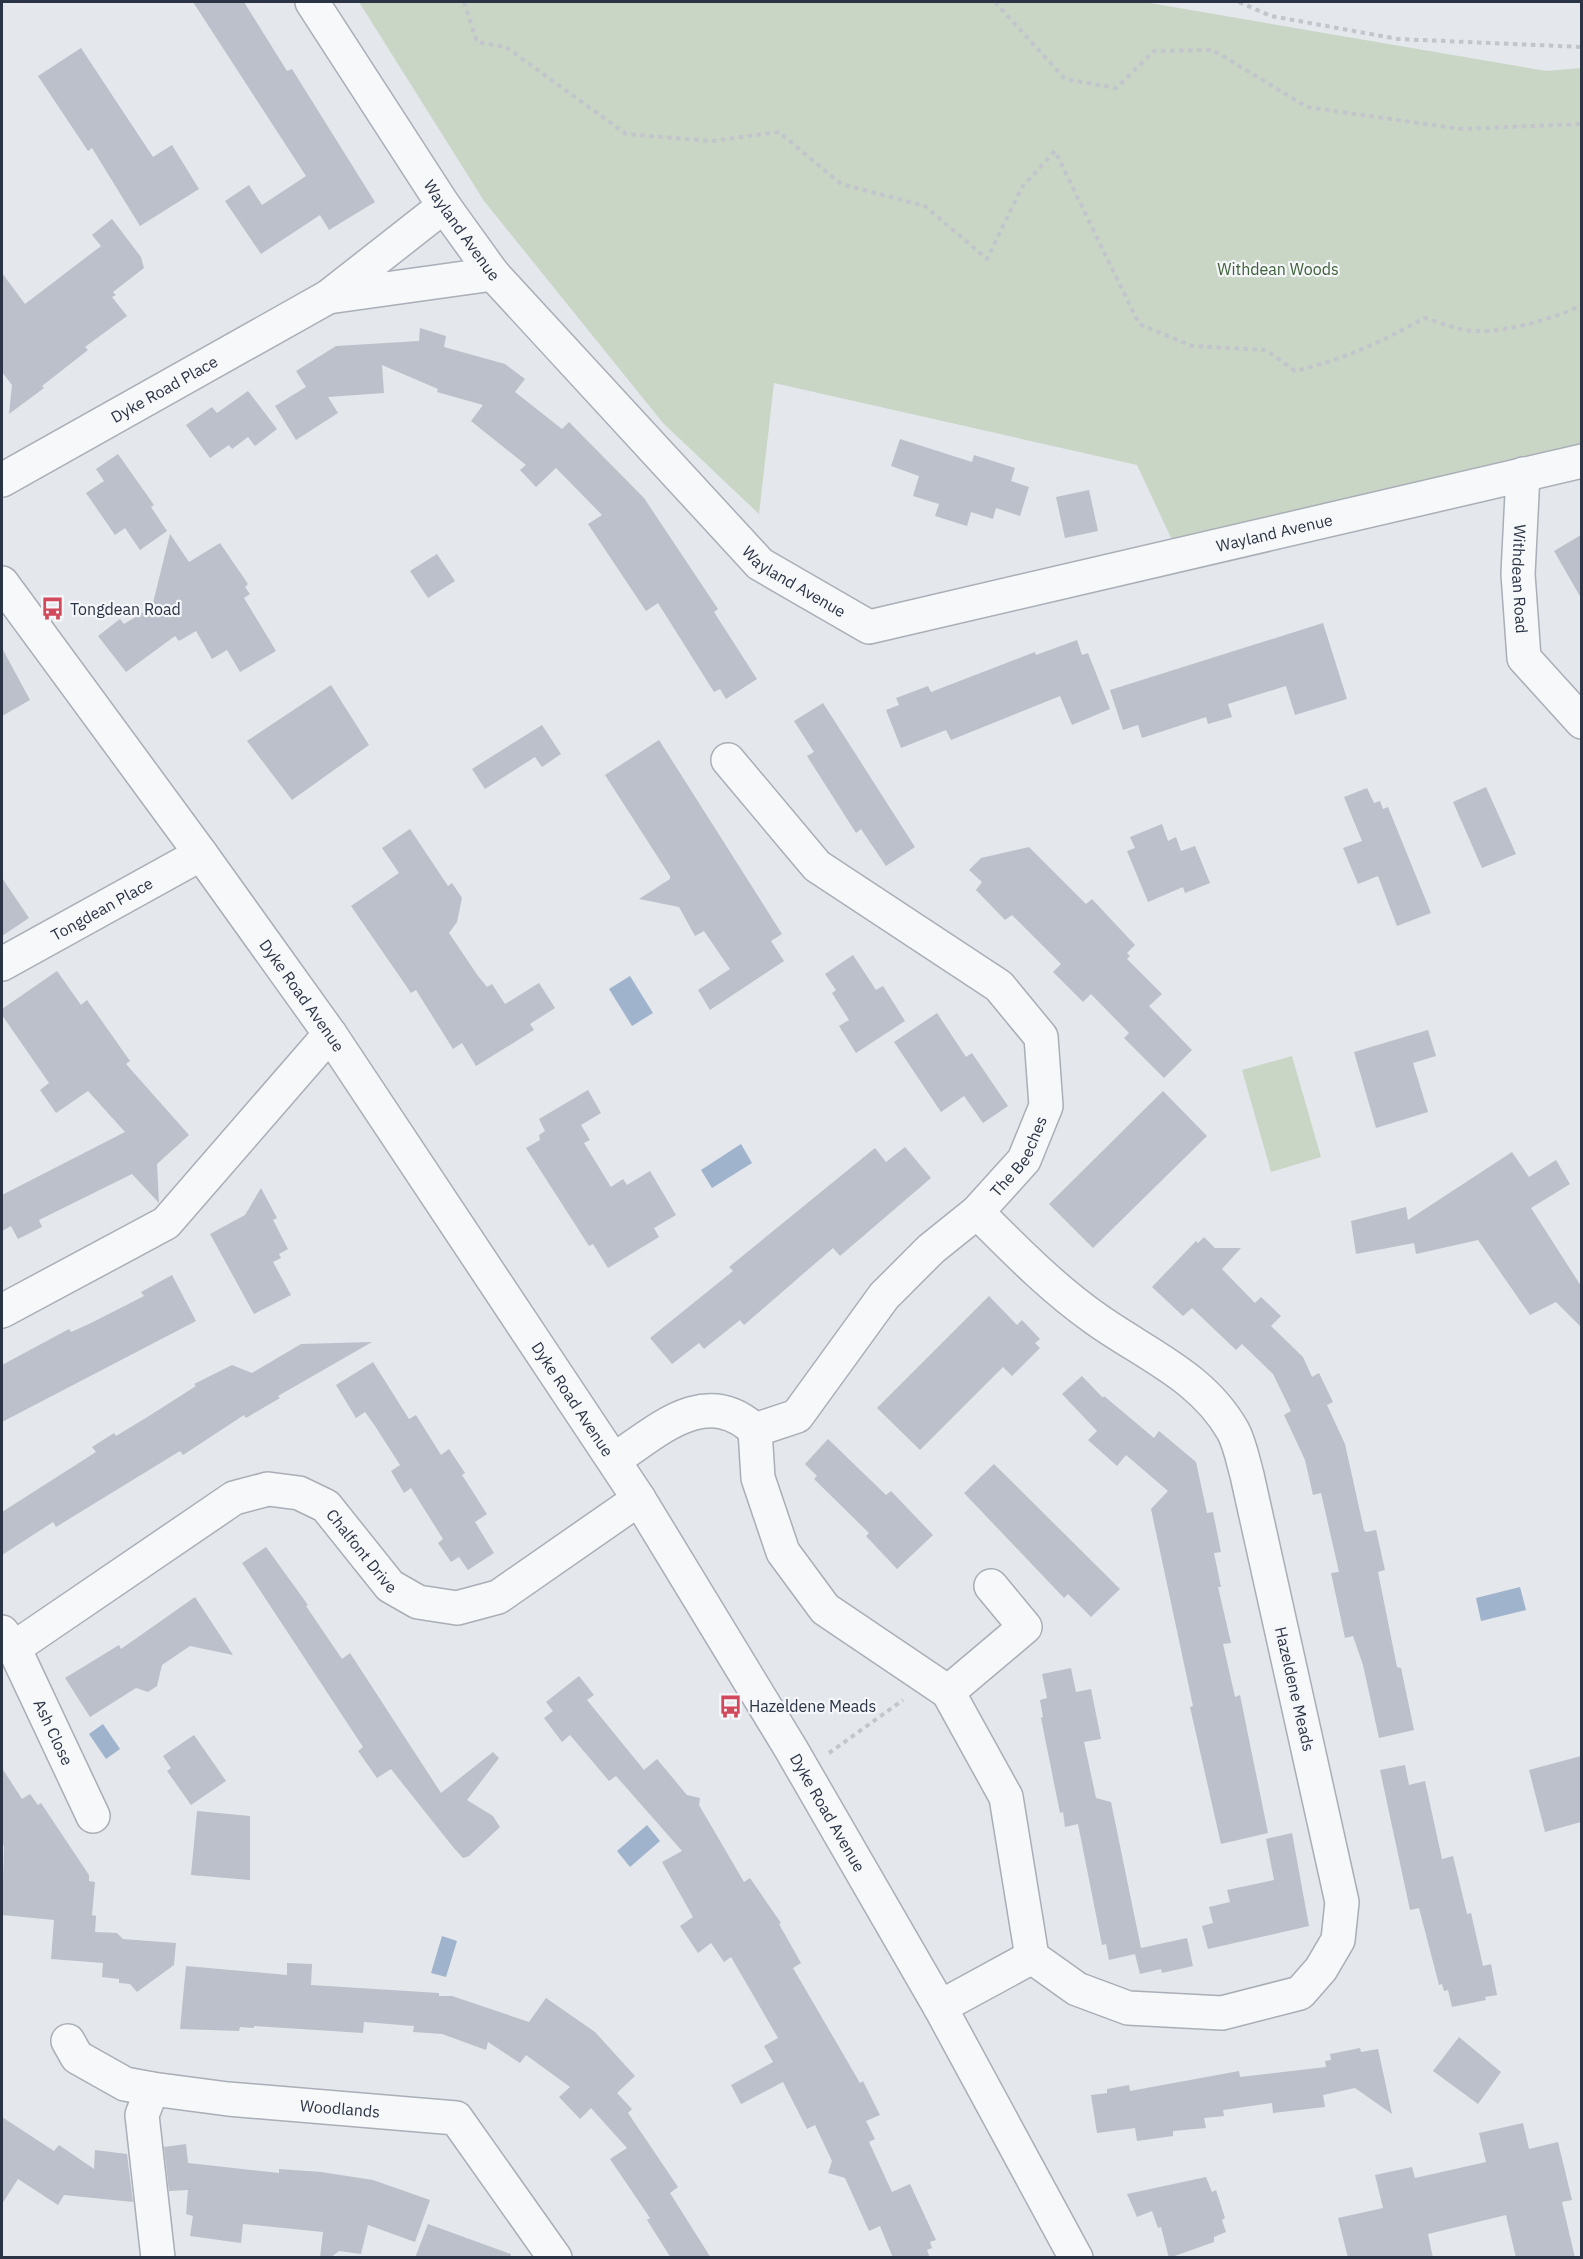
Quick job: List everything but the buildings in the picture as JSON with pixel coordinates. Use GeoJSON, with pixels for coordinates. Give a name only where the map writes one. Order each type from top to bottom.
{"type":"FeatureCollection","features":[{"type":"Feature","properties":{"kind":"street","name":"Wayland Avenue"},"geometry":{"type":"LineString","coordinates":[[312,2],[444,206],[493,274],[760,564],[869,627],[1523,474]]}},
{"type":"Feature","properties":{"kind":"street"},"geometry":{"type":"LineString","coordinates":[[327,297],[444,206]]}},
{"type":"Feature","properties":{"kind":"street"},"geometry":{"type":"LineString","coordinates":[[327,297],[493,274]]}},
{"type":"Feature","properties":{"kind":"street","name":"Dyke Road Place"},"geometry":{"type":"LineString","coordinates":[[2,480],[327,297]]}},
{"type":"Feature","properties":{"kind":"street"},"geometry":{"type":"LineString","coordinates":[[1523,474],[1581,461]]}},
{"type":"Feature","properties":{"kind":"street","name":"Withdean Road"},"geometry":{"type":"LineString","coordinates":[[1523,474],[1518,574],[1524,658],[1581,722]]}},
{"type":"Feature","properties":{"kind":"street","name":"Dyke Road Avenue"},"geometry":{"type":"LineString","coordinates":[[2,583],[330,1034],[614,1460],[803,1770],[940,2007],[1076,2258]]}},
{"type":"Feature","properties":{"kind":"street","name":"The Beeches"},"geometry":{"type":"LineString","coordinates":[[728,760],[817,866],[999,986],[1041,1037],[1046,1106],[1023,1160],[977,1212],[931,1249],[884,1296],[797,1416],[755,1430]]}},
{"type":"Feature","properties":{"kind":"street","name":"Tongdean Place"},"geometry":{"type":"LineString","coordinates":[[2,964],[201,854]]}},
{"type":"Feature","properties":{"kind":"street"},"geometry":{"type":"LineString","coordinates":[[2,1311],[166,1223],[330,1034]]}},
{"type":"Feature","properties":{"kind":"street","name":"Hazeldene Meads"},"geometry":{"type":"LineString","coordinates":[[977,1212],[1041,1276],[1096,1319],[1157,1356],[1205,1392],[1233,1432],[1248,1475],[1342,1902],[1338,1940],[1321,1969],[1300,1993],[1222,2013],[1128,2008],[1077,1989],[1032,1957]]}},
{"type":"Feature","properties":{"kind":"street"},"geometry":{"type":"LineString","coordinates":[[614,1460],[677,1419],[699,1410],[724,1410],[742,1418],[755,1430],[758,1478],[783,1552],[825,1609],[938,1686],[1006,1797],[1032,1957],[940,2007]]}},
{"type":"Feature","properties":{"kind":"street","name":"Chalfont Drive"},"geometry":{"type":"LineString","coordinates":[[8,1640],[234,1498],[268,1489],[299,1493],[326,1506],[390,1586],[418,1602],[457,1608],[498,1597],[639,1499]]}},
{"type":"Feature","properties":{"kind":"street"},"geometry":{"type":"LineString","coordinates":[[938,1686],[1025,1627],[990,1586]]}},
{"type":"Feature","properties":{"kind":"street","name":"Ash Close"},"geometry":{"type":"LineString","coordinates":[[8,1640],[93,1816]]}},
{"type":"Feature","properties":{"kind":"street","name":"Woodlands"},"geometry":{"type":"LineString","coordinates":[[68,2041],[77,2057],[125,2084],[228,2099],[456,2118],[555,2258]]}},
{"type":"Feature","properties":{"kind":"street"},"geometry":{"type":"LineString","coordinates":[[152,2089],[142,2115],[158,2258]]}},
{"type":"Feature","properties":{"kind":"path"},"geometry":{"type":"LineString","coordinates":[[464,2],[477,42],[506,47],[627,134],[712,141],[779,132],[841,184],[926,206],[987,259],[1022,187],[1055,151],[1138,324],[1192,346],[1266,350],[1295,371],[1343,358],[1383,341],[1424,318],[1462,330],[1517,328],[1563,314],[1581,305]]}},
{"type":"Feature","properties":{"kind":"path"},"geometry":{"type":"LineString","coordinates":[[995,2],[1065,79],[1116,88],[1154,51],[1213,50],[1307,106],[1460,129],[1581,124]]}},
{"type":"Feature","properties":{"kind":"path"},"geometry":{"type":"LineString","coordinates":[[1239,2],[1271,16],[1398,39],[1581,47]]}},
{"type":"Feature","properties":{"kind":"path"},"geometry":{"type":"LineString","coordinates":[[803,1770],[938,1686]]}},
{"type":"Feature","properties":{"kind":"green space","name":"Withdean Woods"},"geometry":{"type":"Polygon","coordinates":[[[359,2],[1144,2],[1546,71],[1581,68],[1581,448],[1173,542],[1137,465],[774,383],[759,514],[663,423],[484,201],[359,2]]]}},
{"type":"Feature","properties":{"kind":"green space"},"geometry":{"type":"Polygon","coordinates":[[[1292,1056],[1321,1157],[1271,1172],[1242,1070],[1292,1056]]]}},
{"type":"Feature","properties":{"kind":"water"},"geometry":{"type":"Polygon","coordinates":[[[630,976],[653,1013],[632,1026],[609,989],[630,976]]]}},
{"type":"Feature","properties":{"kind":"water"},"geometry":{"type":"Polygon","coordinates":[[[741,1144],[752,1163],[712,1188],[701,1170],[741,1144]]]}},
{"type":"Feature","properties":{"kind":"water"},"geometry":{"type":"Polygon","coordinates":[[[1520,1587],[1526,1610],[1481,1621],[1476,1598],[1520,1587]]]}},
{"type":"Feature","properties":{"kind":"water"},"geometry":{"type":"Polygon","coordinates":[[[103,1724],[120,1749],[106,1759],[89,1734],[103,1724]]]}},
{"type":"Feature","properties":{"kind":"water"},"geometry":{"type":"Polygon","coordinates":[[[647,1825],[660,1841],[630,1867],[617,1851],[647,1825]]]}},
{"type":"Feature","properties":{"kind":"water"},"geometry":{"type":"Polygon","coordinates":[[[442,1936],[457,1941],[446,1977],[431,1973],[442,1936]]]}},
{"type":"Feature","properties":{"kind":"place","name":"Tongdean Road"},"geometry":{"type":"Point","coordinates":[52,609]}},
{"type":"Feature","properties":{"kind":"place","name":"Hazeldene Meads"},"geometry":{"type":"Point","coordinates":[731,1706]}}]}
